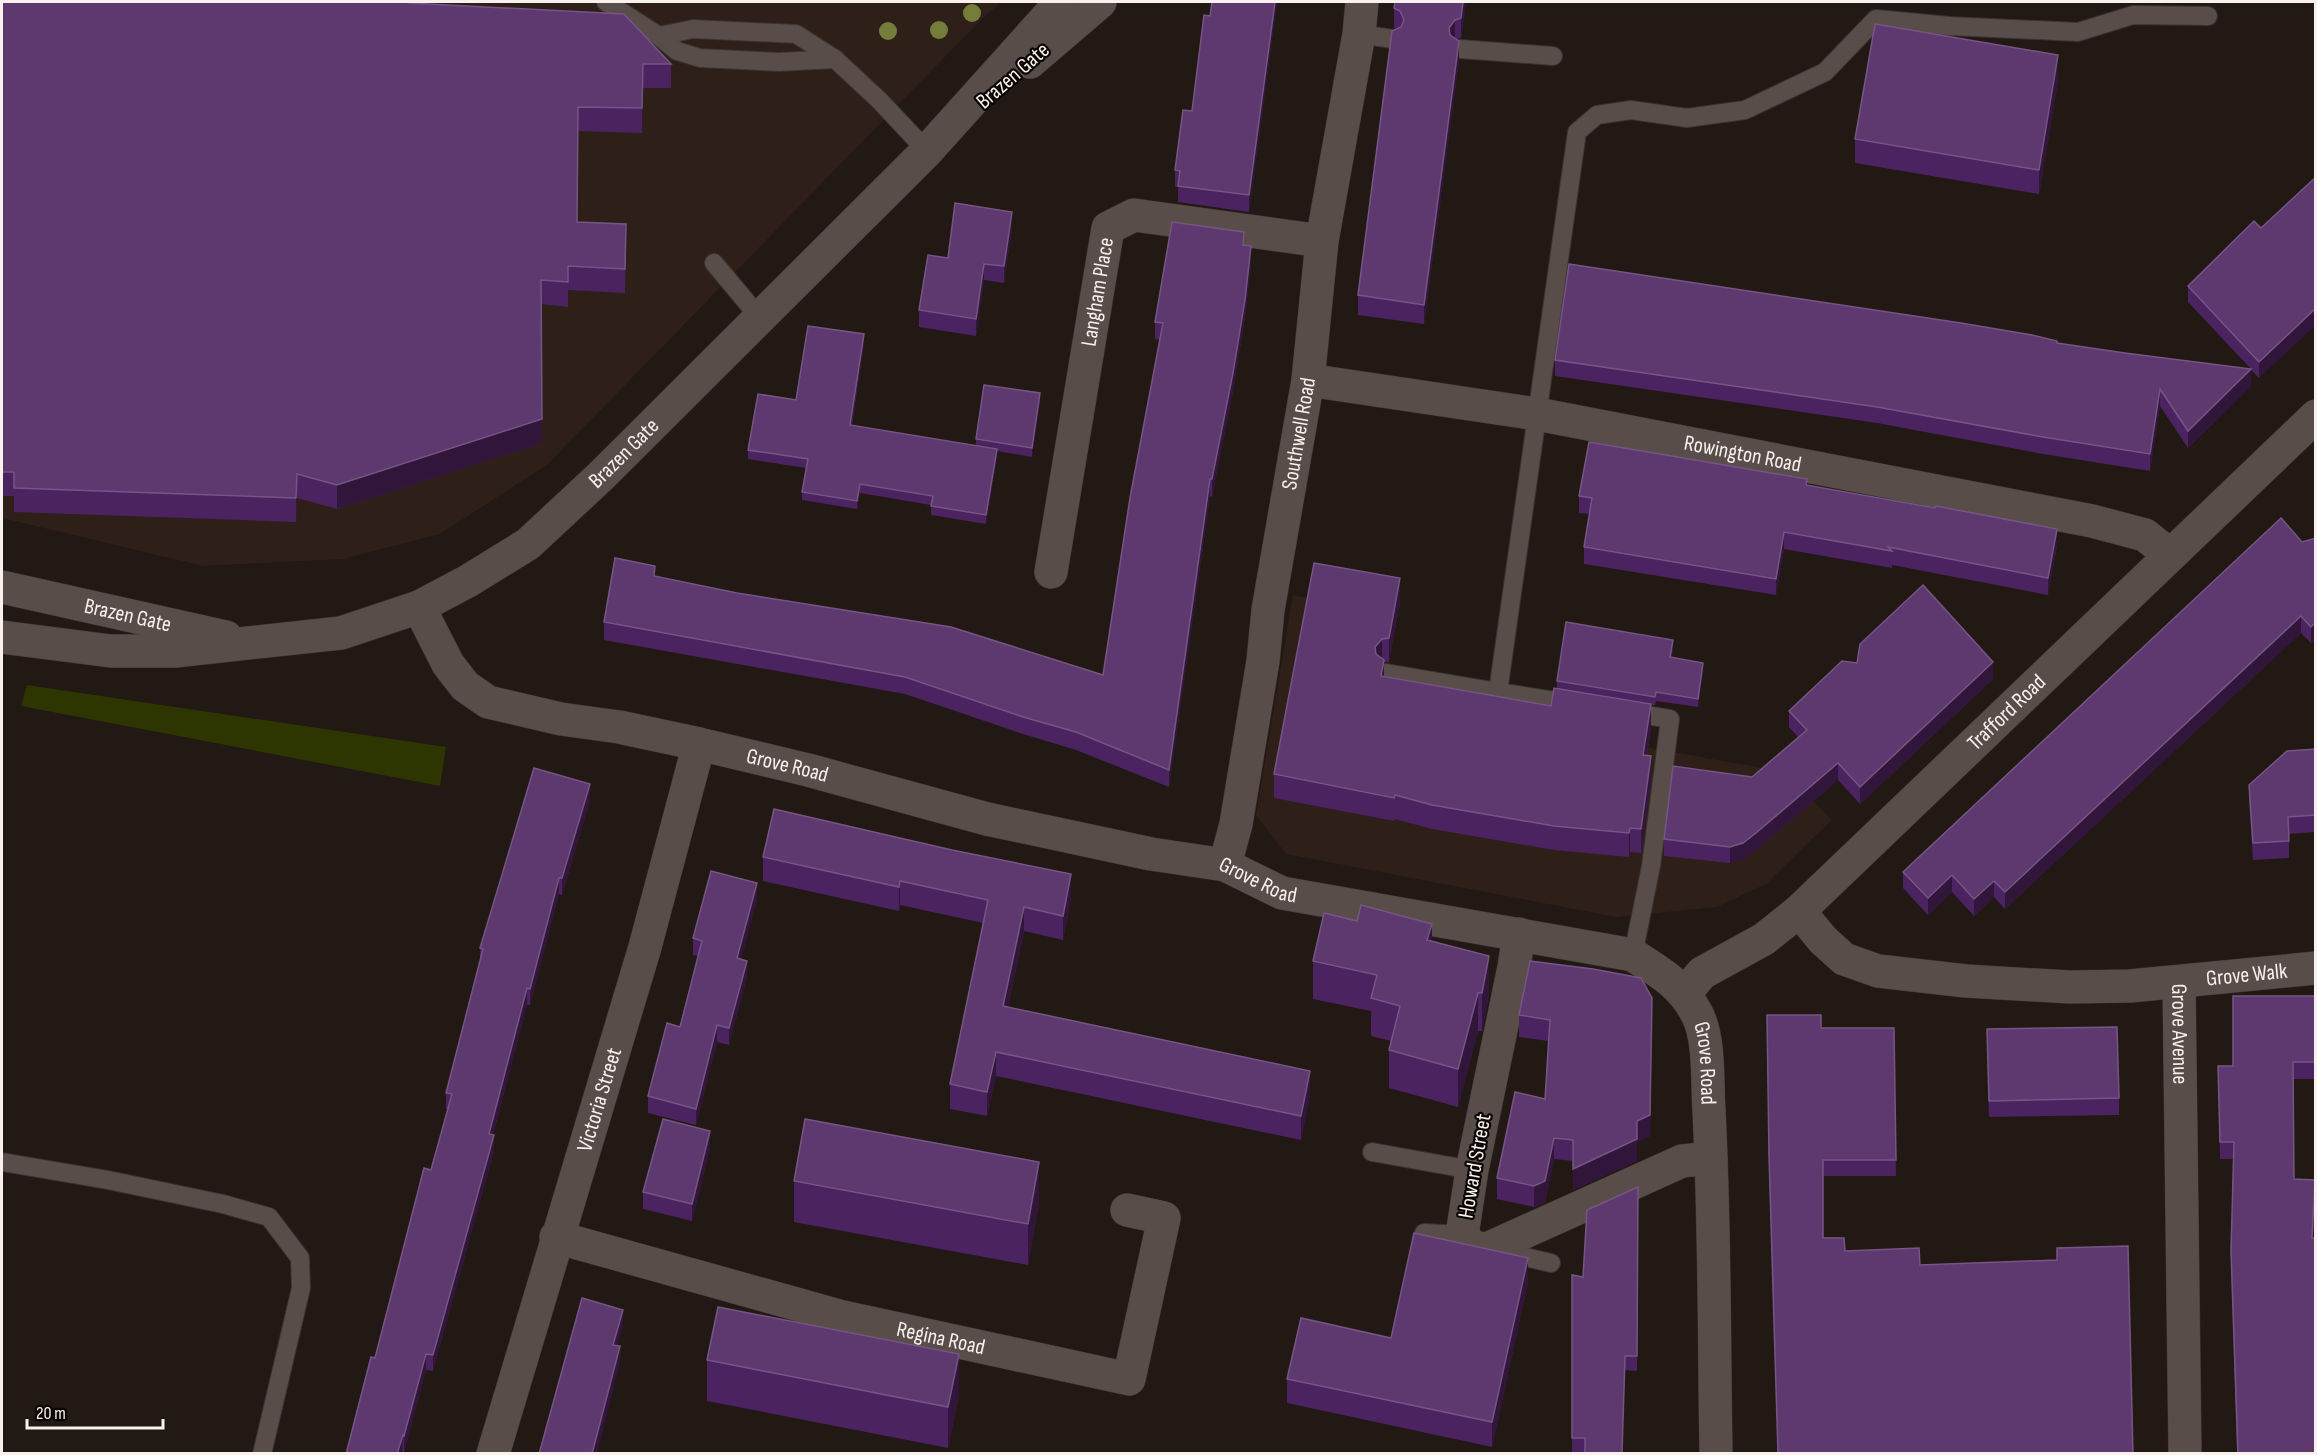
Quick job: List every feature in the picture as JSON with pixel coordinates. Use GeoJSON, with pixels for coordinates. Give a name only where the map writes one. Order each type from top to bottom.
{"type":"FeatureCollection","features":[{"type":"Feature","properties":{"kind":"street","name":"Brazen Gate"},"geometry":{"type":"LineString","coordinates":[[2,637],[111,651],[175,651],[341,633],[419,607],[468,581],[528,544],[601,476],[927,152],[1061,2]]}},
{"type":"Feature","properties":{"kind":"street","name":"Brazen Gate"},"geometry":{"type":"LineString","coordinates":[[927,152],[1100,2]]}},
{"type":"Feature","properties":{"kind":"street","name":"Southwell Road"},"geometry":{"type":"LineString","coordinates":[[1226,865],[1236,824],[1263,661],[1268,610],[1308,380],[1322,241],[1359,34],[1362,2]]}},
{"type":"Feature","properties":{"kind":"street","name":"Langham Place"},"geometry":{"type":"LineString","coordinates":[[1051,572],[1108,228],[1134,214],[1322,241]]}},
{"type":"Feature","properties":{"kind":"street","name":"Rowington Road"},"geometry":{"type":"LineString","coordinates":[[1308,380],[1537,414],[2092,520],[2145,535],[2170,555]]}},
{"type":"Feature","properties":{"kind":"street","name":"Trafford Road"},"geometry":{"type":"LineString","coordinates":[[1685,993],[1702,973],[1764,939],[1799,911],[2316,416]]}},
{"type":"Feature","properties":{"kind":"street","name":"Brazen Gate"},"geometry":{"type":"LineString","coordinates":[[2,587],[255,643]]}},
{"type":"Feature","properties":{"kind":"street","name":"Grove Road"},"geometry":{"type":"LineString","coordinates":[[419,607],[448,664],[465,686],[488,702],[561,719],[619,727],[699,744],[808,770],[987,819],[1145,853],[1226,865],[1282,893],[1633,955],[1668,977],[1685,993],[1699,1019],[1705,1051],[1711,1158],[1716,1454]]}},
{"type":"Feature","properties":{"kind":"street","name":"Victoria Street"},"geometry":{"type":"LineString","coordinates":[[493,1454],[556,1237],[645,946],[699,744]]}},
{"type":"Feature","properties":{"kind":"street","name":"Grove Avenue"},"geometry":{"type":"LineString","coordinates":[[1799,911],[1823,940],[1844,959],[1878,971],[1966,981],[2070,987],[2179,982],[2185,1454]]}},
{"type":"Feature","properties":{"kind":"street","name":"Howard Street"},"geometry":{"type":"LineString","coordinates":[[1519,934],[1472,1170],[1475,1242],[1682,1161],[1711,1158]]}},
{"type":"Feature","properties":{"kind":"street","name":"Grove Walk"},"geometry":{"type":"LineString","coordinates":[[2179,982],[2316,968]]}},
{"type":"Feature","properties":{"kind":"street","name":"Regina Road"},"geometry":{"type":"LineString","coordinates":[[556,1237],[839,1316],[1129,1379],[1164,1218],[1127,1210]]}},
{"type":"Feature","properties":{"kind":"lane"},"geometry":{"type":"LineString","coordinates":[[606,2],[659,36],[677,51],[700,58],[779,62],[835,59]]}},
{"type":"Feature","properties":{"kind":"lane"},"geometry":{"type":"LineString","coordinates":[[1498,692],[1577,132],[1597,115],[1631,110],[1687,118],[1745,110],[1825,72],[1876,19],[1950,26],[2078,32],[2133,15],[2208,16]]}},
{"type":"Feature","properties":{"kind":"lane"},"geometry":{"type":"LineString","coordinates":[[659,36],[693,29],[796,34],[835,59],[880,101],[927,152]]}},
{"type":"Feature","properties":{"kind":"lane"},"geometry":{"type":"LineString","coordinates":[[1359,34],[1393,39]]}},
{"type":"Feature","properties":{"kind":"lane"},"geometry":{"type":"LineString","coordinates":[[1460,49],[1553,56]]}},
{"type":"Feature","properties":{"kind":"lane"},"geometry":{"type":"LineString","coordinates":[[714,262],[760,318]]}},
{"type":"Feature","properties":{"kind":"lane"},"geometry":{"type":"LineString","coordinates":[[1386,673],[1590,706]]}},
{"type":"Feature","properties":{"kind":"lane"},"geometry":{"type":"LineString","coordinates":[[1612,710],[1670,719],[1651,866],[1633,955]]}},
{"type":"Feature","properties":{"kind":"lane"},"geometry":{"type":"LineString","coordinates":[[1371,1152],[1472,1170]]}},
{"type":"Feature","properties":{"kind":"lane"},"geometry":{"type":"LineString","coordinates":[[2,1162],[143,1188],[269,1216],[300,1258],[301,1288],[262,1454]]}},
{"type":"Feature","properties":{"kind":"lane"},"geometry":{"type":"LineString","coordinates":[[1424,1233],[1475,1242],[1551,1263]]}},
{"type":"Feature","properties":{"kind":"shaded area"},"geometry":{"type":"Polygon","coordinates":[[[2,2],[1001,2],[548,464],[440,534],[343,559],[203,566],[2,518],[2,2]]]}},
{"type":"Feature","properties":{"kind":"shaded area"},"geometry":{"type":"Polygon","coordinates":[[[1293,595],[1398,615],[1386,673],[1448,712],[1785,772],[1832,820],[1766,884],[1717,907],[1616,917],[1286,854],[1256,815],[1293,595]]]}},
{"type":"Feature","properties":{"kind":"green space"},"geometry":{"type":"Polygon","coordinates":[[[27,685],[446,747],[440,786],[21,706],[27,685]]]}},
{"type":"Feature","properties":{"kind":"building"},"geometry":{"type":"Polygon","coordinates":[[[2,2],[409,2],[624,14],[671,64],[643,64],[642,108],[578,107],[577,222],[626,224],[625,269],[568,266],[568,282],[541,280],[542,419],[337,485],[297,474],[296,498],[14,488],[14,472],[2,472],[2,2]]]}},
{"type":"Feature","properties":{"kind":"building"},"geometry":{"type":"Polygon","coordinates":[[[1212,2],[1275,2],[1249,195],[1178,186],[1180,171],[1175,170],[1183,110],[1192,111],[1204,15],[1210,16],[1212,2]]]}},
{"type":"Feature","properties":{"kind":"building"},"geometry":{"type":"Polygon","coordinates":[[[1395,2],[1463,2],[1461,18],[1455,20],[1449,28],[1450,35],[1459,41],[1424,305],[1358,295],[1392,31],[1401,27],[1404,20],[1400,11],[1394,8],[1395,2]]]}},
{"type":"Feature","properties":{"kind":"building"},"geometry":{"type":"Polygon","coordinates":[[[1875,24],[2058,55],[2039,170],[1855,139],[1875,24]]]}},
{"type":"Feature","properties":{"kind":"building"},"geometry":{"type":"Polygon","coordinates":[[[2316,177],[2316,308],[2259,362],[2188,286],[2254,221],[2261,228],[2316,177]]]}},
{"type":"Feature","properties":{"kind":"building"},"geometry":{"type":"Polygon","coordinates":[[[955,203],[1012,212],[1004,266],[984,264],[976,319],[919,310],[928,255],[948,258],[955,203]]]}},
{"type":"Feature","properties":{"kind":"building"},"geometry":{"type":"Polygon","coordinates":[[[1172,222],[1244,232],[1243,245],[1251,246],[1233,373],[1212,479],[1210,479],[1169,770],[1076,732],[1023,717],[905,677],[604,622],[615,558],[655,566],[654,576],[737,593],[951,627],[1103,675],[1130,498],[1163,323],[1155,322],[1172,222]]]}},
{"type":"Feature","properties":{"kind":"building"},"geometry":{"type":"Polygon","coordinates":[[[1569,264],[1961,323],[2032,335],[2057,341],[2057,343],[2251,369],[2188,431],[2160,389],[2150,454],[1877,407],[1555,360],[1569,264]]]}},
{"type":"Feature","properties":{"kind":"building"},"geometry":{"type":"Polygon","coordinates":[[[808,326],[864,334],[850,425],[997,449],[986,515],[931,506],[933,496],[860,484],[857,501],[802,492],[808,459],[748,450],[758,394],[796,400],[808,326]]]}},
{"type":"Feature","properties":{"kind":"building"},"geometry":{"type":"Polygon","coordinates":[[[984,385],[1040,393],[1032,448],[976,439],[984,385]]]}},
{"type":"Feature","properties":{"kind":"building"},"geometry":{"type":"Polygon","coordinates":[[[1589,442],[1807,479],[1806,485],[2057,529],[2048,578],[1888,547],[1892,551],[1784,532],[1776,579],[1584,547],[1592,498],[1579,496],[1589,442]]]}},
{"type":"Feature","properties":{"kind":"building"},"geometry":{"type":"Polygon","coordinates":[[[2281,518],[2302,542],[2316,538],[2316,622],[2311,627],[2301,616],[2005,892],[1994,881],[1974,899],[1952,875],[1928,898],[1903,872],[2281,518]]]}},
{"type":"Feature","properties":{"kind":"building"},"geometry":{"type":"Polygon","coordinates":[[[1314,563],[1400,578],[1389,638],[1382,639],[1375,647],[1376,654],[1384,660],[1381,676],[1551,706],[1554,688],[1651,704],[1643,755],[1651,756],[1641,829],[1630,828],[1629,833],[1554,826],[1274,774],[1314,563]]]}},
{"type":"Feature","properties":{"kind":"building"},"geometry":{"type":"Polygon","coordinates":[[[1923,585],[1993,662],[1860,787],[1838,763],[1743,843],[1730,847],[1664,839],[1673,766],[1752,777],[1807,730],[1789,711],[1842,661],[1857,663],[1860,644],[1923,585]]]}},
{"type":"Feature","properties":{"kind":"building"},"geometry":{"type":"Polygon","coordinates":[[[1566,622],[1673,640],[1670,657],[1703,663],[1698,699],[1656,692],[1655,697],[1557,681],[1566,622]]]}},
{"type":"Feature","properties":{"kind":"building"},"geometry":{"type":"Polygon","coordinates":[[[2316,749],[2316,815],[2288,817],[2289,841],[2253,843],[2249,785],[2287,751],[2316,749]]]}},
{"type":"Feature","properties":{"kind":"building"},"geometry":{"type":"Polygon","coordinates":[[[534,768],[590,784],[562,878],[559,878],[530,989],[527,988],[489,1134],[494,1135],[433,1355],[426,1354],[397,1454],[346,1454],[371,1357],[375,1358],[424,1168],[431,1170],[452,1094],[446,1093],[483,949],[480,948],[534,768]]]}},
{"type":"Feature","properties":{"kind":"building"},"geometry":{"type":"Polygon","coordinates":[[[774,809],[952,850],[1071,874],[1063,916],[1024,907],[1003,1006],[1310,1071],[1301,1116],[996,1052],[987,1092],[950,1084],[988,900],[900,881],[899,887],[763,857],[774,809]]]}},
{"type":"Feature","properties":{"kind":"building"},"geometry":{"type":"Polygon","coordinates":[[[711,871],[757,883],[737,958],[747,961],[729,1028],[717,1025],[696,1109],[648,1096],[667,1023],[680,1027],[702,941],[693,938],[711,871]]]}},
{"type":"Feature","properties":{"kind":"building"},"geometry":{"type":"Polygon","coordinates":[[[1361,905],[1432,924],[1427,940],[1489,956],[1482,993],[1478,993],[1458,1069],[1389,1050],[1400,1006],[1371,998],[1377,975],[1313,961],[1324,913],[1357,921],[1361,905]]]}},
{"type":"Feature","properties":{"kind":"building"},"geometry":{"type":"Polygon","coordinates":[[[1530,961],[1641,978],[1652,998],[1650,1115],[1637,1121],[1637,1139],[1573,1169],[1573,1140],[1554,1138],[1545,1181],[1534,1186],[1497,1178],[1515,1092],[1545,1099],[1550,1020],[1519,1015],[1530,961]]]}},
{"type":"Feature","properties":{"kind":"building"},"geometry":{"type":"Polygon","coordinates":[[[2233,996],[2316,996],[2316,1062],[2293,1062],[2294,1179],[2315,1180],[2312,1238],[2316,1238],[2316,1454],[2238,1454],[2231,1251],[2234,1142],[2220,1142],[2218,1066],[2233,1066],[2233,996]]]}},
{"type":"Feature","properties":{"kind":"building"},"geometry":{"type":"Polygon","coordinates":[[[1767,1015],[1821,1015],[1821,1028],[1894,1028],[1896,1160],[1823,1160],[1823,1238],[1844,1238],[1845,1251],[1919,1248],[1920,1265],[2057,1260],[2057,1248],[2128,1246],[2133,1454],[1778,1454],[1767,1015]]]}},
{"type":"Feature","properties":{"kind":"building"},"geometry":{"type":"Polygon","coordinates":[[[2117,1027],[2119,1098],[1989,1101],[1987,1029],[2117,1027]]]}},
{"type":"Feature","properties":{"kind":"building"},"geometry":{"type":"Polygon","coordinates":[[[663,1119],[710,1131],[692,1204],[643,1192],[663,1119]]]}},
{"type":"Feature","properties":{"kind":"building"},"geometry":{"type":"Polygon","coordinates":[[[805,1119],[1039,1162],[1028,1224],[794,1181],[805,1119]]]}},
{"type":"Feature","properties":{"kind":"building"},"geometry":{"type":"Polygon","coordinates":[[[1638,1187],[1637,1356],[1625,1356],[1622,1454],[1585,1454],[1585,1438],[1572,1438],[1572,1275],[1583,1277],[1587,1210],[1638,1187]]]}},
{"type":"Feature","properties":{"kind":"building"},"geometry":{"type":"Polygon","coordinates":[[[1414,1233],[1528,1258],[1492,1422],[1287,1379],[1301,1318],[1391,1338],[1414,1233]]]}},
{"type":"Feature","properties":{"kind":"building"},"geometry":{"type":"Polygon","coordinates":[[[582,1298],[623,1310],[613,1345],[620,1346],[592,1454],[539,1454],[582,1298]]]}},
{"type":"Feature","properties":{"kind":"building"},"geometry":{"type":"Polygon","coordinates":[[[718,1307],[959,1354],[948,1407],[707,1360],[718,1307]]]}}]}
